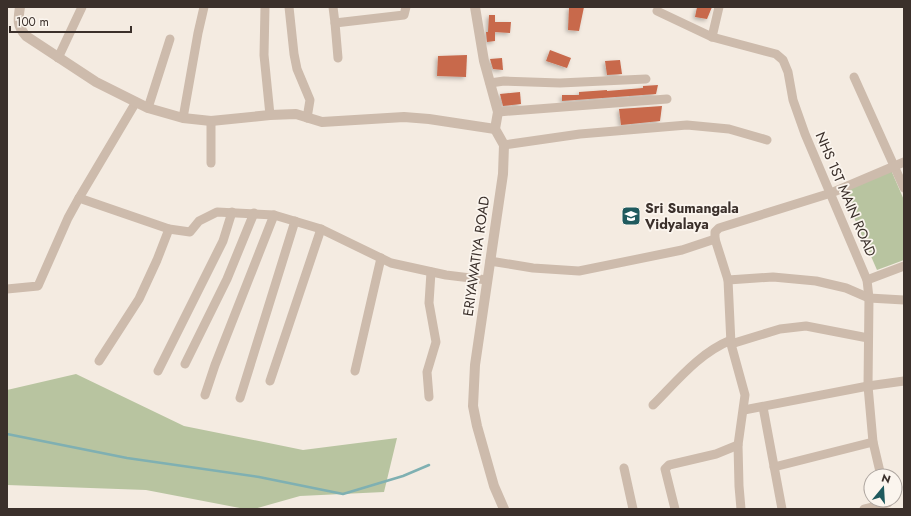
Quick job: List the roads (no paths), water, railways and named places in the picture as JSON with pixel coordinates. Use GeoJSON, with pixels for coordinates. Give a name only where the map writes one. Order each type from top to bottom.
{"type":"FeatureCollection","features":[{"type":"Feature","properties":{"kind":"street"},"geometry":{"type":"LineString","coordinates":[[20,7],[18,24],[21,30],[26,36],[58,58],[96,82],[148,108],[183,118],[211,121],[296,114],[322,122],[404,117],[429,119],[495,129]]}},
{"type":"Feature","properties":{"kind":"street"},"geometry":{"type":"LineString","coordinates":[[58,58],[82,7]]}},
{"type":"Feature","properties":{"kind":"street"},"geometry":{"type":"LineString","coordinates":[[183,118],[204,7]]}},
{"type":"Feature","properties":{"kind":"street"},"geometry":{"type":"LineString","coordinates":[[265,7],[264,55],[270,115]]}},
{"type":"Feature","properties":{"kind":"street"},"geometry":{"type":"LineString","coordinates":[[289,7],[297,69],[310,100],[307,118]]}},
{"type":"Feature","properties":{"kind":"street"},"geometry":{"type":"LineString","coordinates":[[333,7],[338,58]]}},
{"type":"Feature","properties":{"kind":"street"},"geometry":{"type":"LineString","coordinates":[[335,23],[404,15],[406,7]]}},
{"type":"Feature","properties":{"kind":"street"},"geometry":{"type":"LineString","coordinates":[[475,7],[484,61],[498,112],[495,129],[504,145],[580,134],[688,125],[728,129],[767,140]]}},
{"type":"Feature","properties":{"kind":"street"},"geometry":{"type":"LineString","coordinates":[[712,37],[719,7]]}},
{"type":"Feature","properties":{"kind":"street","name":"NHS 1ST MAIN ROAD"},"geometry":{"type":"LineString","coordinates":[[657,11],[712,37],[776,54],[783,60],[788,72],[793,100],[805,134],[867,280],[869,298],[868,386],[873,442],[879,468]]}},
{"type":"Feature","properties":{"kind":"street"},"geometry":{"type":"LineString","coordinates":[[148,108],[170,39]]}},
{"type":"Feature","properties":{"kind":"street"},"geometry":{"type":"LineString","coordinates":[[854,77],[904,188]]}},
{"type":"Feature","properties":{"kind":"street"},"geometry":{"type":"LineString","coordinates":[[490,83],[504,81],[560,83],[646,79]]}},
{"type":"Feature","properties":{"kind":"street"},"geometry":{"type":"LineString","coordinates":[[498,112],[667,99]]}},
{"type":"Feature","properties":{"kind":"street"},"geometry":{"type":"LineString","coordinates":[[7,289],[38,286],[68,218],[136,102]]}},
{"type":"Feature","properties":{"kind":"street"},"geometry":{"type":"LineString","coordinates":[[210,163],[211,121]]}},
{"type":"Feature","properties":{"kind":"street","name":"ERIYAWATIYA ROAD"},"geometry":{"type":"LineString","coordinates":[[504,145],[503,174],[475,365],[473,406],[477,426],[494,486],[504,509]]}},
{"type":"Feature","properties":{"kind":"street"},"geometry":{"type":"LineString","coordinates":[[741,509],[738,445],[745,396],[731,342],[728,280],[715,239],[715,232],[719,228],[831,193],[904,162]]}},
{"type":"Feature","properties":{"kind":"street"},"geometry":{"type":"LineString","coordinates":[[80,198],[169,229],[190,232],[199,221],[217,212],[274,215],[321,230],[391,262],[446,275],[487,280]]}},
{"type":"Feature","properties":{"kind":"street"},"geometry":{"type":"LineString","coordinates":[[158,371],[223,241],[232,212]]}},
{"type":"Feature","properties":{"kind":"street"},"geometry":{"type":"LineString","coordinates":[[185,364],[227,279],[254,213]]}},
{"type":"Feature","properties":{"kind":"street"},"geometry":{"type":"LineString","coordinates":[[206,396],[215,365],[274,215]]}},
{"type":"Feature","properties":{"kind":"street"},"geometry":{"type":"LineString","coordinates":[[240,398],[295,221]]}},
{"type":"Feature","properties":{"kind":"street"},"geometry":{"type":"LineString","coordinates":[[98,361],[139,299],[169,229]]}},
{"type":"Feature","properties":{"kind":"street"},"geometry":{"type":"LineString","coordinates":[[270,381],[321,230]]}},
{"type":"Feature","properties":{"kind":"street"},"geometry":{"type":"LineString","coordinates":[[490,261],[533,268],[579,271],[682,250],[715,239]]}},
{"type":"Feature","properties":{"kind":"street"},"geometry":{"type":"LineString","coordinates":[[355,371],[381,258]]}},
{"type":"Feature","properties":{"kind":"street"},"geometry":{"type":"LineString","coordinates":[[867,280],[904,266]]}},
{"type":"Feature","properties":{"kind":"street"},"geometry":{"type":"LineString","coordinates":[[429,397],[427,372],[436,342],[428,303],[431,272]]}},
{"type":"Feature","properties":{"kind":"street"},"geometry":{"type":"LineString","coordinates":[[728,280],[773,277],[816,282],[846,288],[869,298],[904,300]]}},
{"type":"Feature","properties":{"kind":"street"},"geometry":{"type":"LineString","coordinates":[[653,404],[697,361],[719,345],[780,329],[806,326],[868,338]]}},
{"type":"Feature","properties":{"kind":"street"},"geometry":{"type":"LineString","coordinates":[[744,410],[868,386],[904,381]]}},
{"type":"Feature","properties":{"kind":"street"},"geometry":{"type":"LineString","coordinates":[[763,407],[782,509]]}},
{"type":"Feature","properties":{"kind":"street"},"geometry":{"type":"LineString","coordinates":[[774,468],[873,442]]}},
{"type":"Feature","properties":{"kind":"street"},"geometry":{"type":"LineString","coordinates":[[675,509],[665,469],[669,465],[716,454],[738,445]]}},
{"type":"Feature","properties":{"kind":"street"},"geometry":{"type":"LineString","coordinates":[[624,468],[633,509]]}},
{"type":"Feature","properties":{"kind":"waterway"},"geometry":{"type":"LineString","coordinates":[[7,434],[127,458],[259,477],[343,494],[403,476],[429,465]]}},
{"type":"Feature","properties":{"kind":"place","name":"Sri Sumangala Vidyalaya"},"geometry":{"type":"Point","coordinates":[631,216]}}]}
